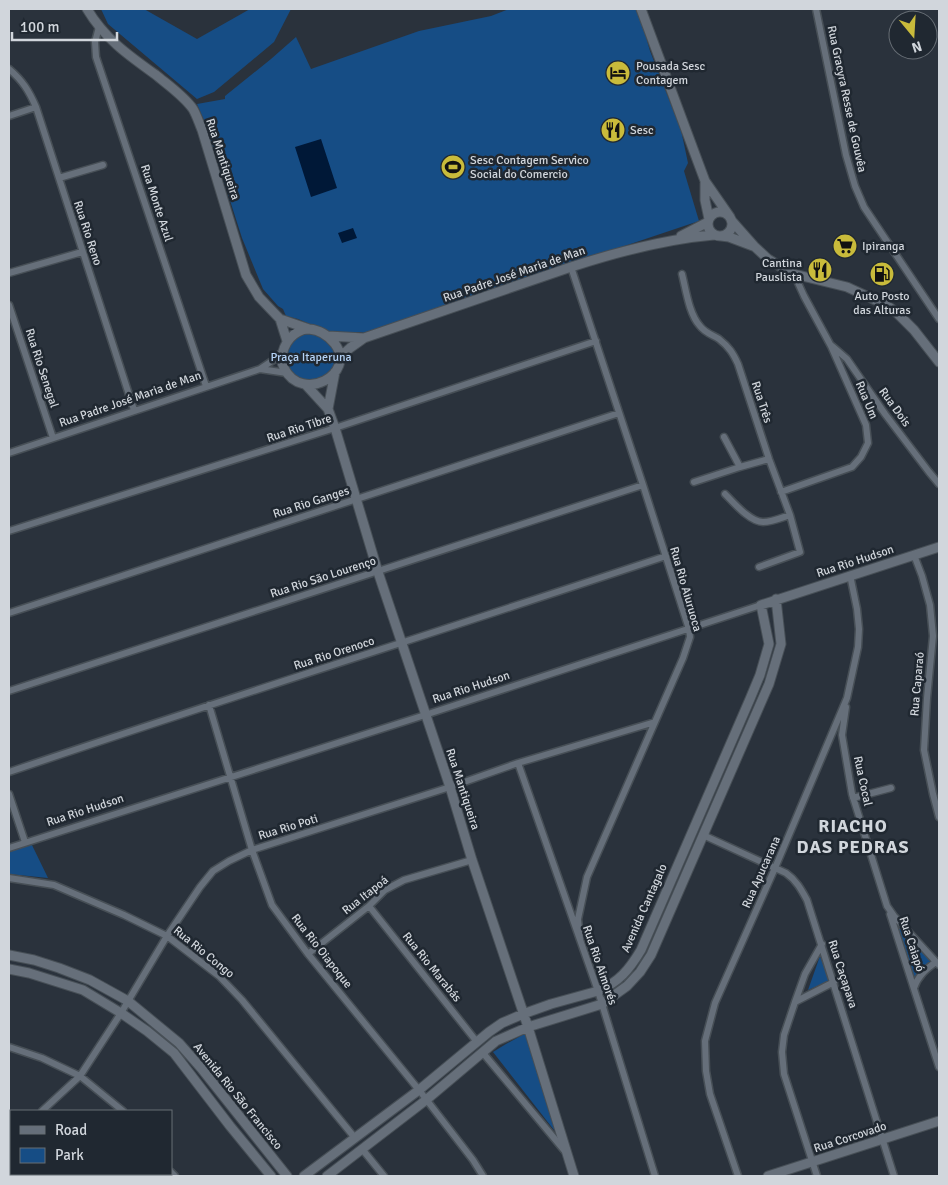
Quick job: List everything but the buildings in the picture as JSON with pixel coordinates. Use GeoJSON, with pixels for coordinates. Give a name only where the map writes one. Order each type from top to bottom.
{"type":"FeatureCollection","features":[{"type":"Feature","properties":{"kind":"street","name":"Rua Mantiqueira"},"geometry":{"type":"LineString","coordinates":[[87,9],[99,27],[118,46],[170,86],[193,110],[202,130],[246,275],[259,297],[280,319],[288,341]]}},
{"type":"Feature","properties":{"kind":"street"},"geometry":{"type":"LineString","coordinates":[[641,9],[705,181],[731,218],[754,246],[768,259],[794,274],[847,287],[886,305],[914,330],[939,361]]}},
{"type":"Feature","properties":{"kind":"street","name":"Rua Gracyra Resse de Gouvêa"},"geometry":{"type":"LineString","coordinates":[[816,9],[846,155],[864,207],[939,319]]}},
{"type":"Feature","properties":{"kind":"street","name":"Rua Monte Azul"},"geometry":{"type":"LineString","coordinates":[[99,27],[96,57],[206,386]]}},
{"type":"Feature","properties":{"kind":"street","name":"Rua Rio Reno"},"geometry":{"type":"LineString","coordinates":[[9,69],[28,89],[36,108],[134,410]]}},
{"type":"Feature","properties":{"kind":"street"},"geometry":{"type":"LineString","coordinates":[[9,116],[36,108]]}},
{"type":"Feature","properties":{"kind":"street"},"geometry":{"type":"LineString","coordinates":[[59,178],[103,165]]}},
{"type":"Feature","properties":{"kind":"street"},"geometry":{"type":"LineString","coordinates":[[705,181],[705,200],[708,221],[710,231],[718,236],[725,236],[731,231],[731,218],[724,212],[711,216],[708,221]]}},
{"type":"Feature","properties":{"kind":"street","name":"Rua Padre José Maria de Man"},"geometry":{"type":"LineString","coordinates":[[674,240],[708,221]]}},
{"type":"Feature","properties":{"kind":"street","name":"Rua Padre José Maria de Man"},"geometry":{"type":"LineString","coordinates":[[340,357],[364,338],[602,257],[694,237],[718,236],[754,246]]}},
{"type":"Feature","properties":{"kind":"street"},"geometry":{"type":"LineString","coordinates":[[9,273],[82,252]]}},
{"type":"Feature","properties":{"kind":"street","name":"Rua Rio Aiuruoca"},"geometry":{"type":"LineString","coordinates":[[571,267],[666,556],[690,637],[683,658],[587,877],[578,920],[580,939]]}},
{"type":"Feature","properties":{"kind":"street","name":"Rua Três"},"geometry":{"type":"LineString","coordinates":[[682,274],[693,316],[704,331],[731,349],[738,364],[769,459],[790,515],[800,552],[759,567]]}},
{"type":"Feature","properties":{"kind":"street","name":"Rua Um"},"geometry":{"type":"LineString","coordinates":[[781,492],[852,467],[861,457],[868,443],[866,425],[830,346],[794,274]]}},
{"type":"Feature","properties":{"kind":"street","name":"Rua Rio Senegal"},"geometry":{"type":"LineString","coordinates":[[9,305],[53,438]]}},
{"type":"Feature","properties":{"kind":"street","name":"Rua Mantiqueira"},"geometry":{"type":"LineString","coordinates":[[280,319],[309,328]]}},
{"type":"Feature","properties":{"kind":"street"},"geometry":{"type":"LineString","coordinates":[[309,328],[328,336],[337,346],[340,357],[339,365],[335,372],[325,381],[318,384],[306,385],[290,378],[282,365],[281,359],[291,337],[299,331],[309,328]]}},
{"type":"Feature","properties":{"kind":"street","name":"Rua Padre José Maria de Man"},"geometry":{"type":"LineString","coordinates":[[328,336],[364,338]]}},
{"type":"Feature","properties":{"kind":"street","name":"Rua Rio Tibre"},"geometry":{"type":"LineString","coordinates":[[9,532],[335,428],[596,341]]}},
{"type":"Feature","properties":{"kind":"street","name":"Rua Dois"},"geometry":{"type":"LineString","coordinates":[[830,346],[848,359],[885,414],[939,484]]}},
{"type":"Feature","properties":{"kind":"street","name":"Rua Padre José Maria de Man"},"geometry":{"type":"LineString","coordinates":[[9,453],[260,369],[283,351]]}},
{"type":"Feature","properties":{"kind":"street","name":"Rua Padre José Maria de Man"},"geometry":{"type":"LineString","coordinates":[[260,369],[286,373]]}},
{"type":"Feature","properties":{"kind":"street"},"geometry":{"type":"LineString","coordinates":[[328,409],[335,372]]}},
{"type":"Feature","properties":{"kind":"street","name":"Rua Mantiqueira"},"geometry":{"type":"LineString","coordinates":[[306,385],[328,409],[335,428],[378,572],[528,1027],[574,1176]]}},
{"type":"Feature","properties":{"kind":"street","name":"Rua Rio Ganges"},"geometry":{"type":"LineString","coordinates":[[9,613],[619,413]]}},
{"type":"Feature","properties":{"kind":"street"},"geometry":{"type":"LineString","coordinates":[[724,436],[740,467]]}},
{"type":"Feature","properties":{"kind":"street"},"geometry":{"type":"LineString","coordinates":[[694,482],[769,459]]}},
{"type":"Feature","properties":{"kind":"street","name":"Rua Rio São Lourenço"},"geometry":{"type":"LineString","coordinates":[[9,690],[643,485]]}},
{"type":"Feature","properties":{"kind":"street"},"geometry":{"type":"LineString","coordinates":[[725,494],[752,519],[761,522],[790,515]]}},
{"type":"Feature","properties":{"kind":"street","name":"Rua Rio Hudson"},"geometry":{"type":"LineString","coordinates":[[9,848],[425,715],[939,547]]}},
{"type":"Feature","properties":{"kind":"street","name":"Rua Caparaó"},"geometry":{"type":"LineString","coordinates":[[914,555],[930,605],[933,636],[927,688],[924,750],[939,817]]}},
{"type":"Feature","properties":{"kind":"street","name":"Rua Rio Orenoco"},"geometry":{"type":"LineString","coordinates":[[9,772],[666,556]]}},
{"type":"Feature","properties":{"kind":"street","name":"Rua Apucarana"},"geometry":{"type":"LineString","coordinates":[[738,1176],[710,1094],[706,1071],[705,1041],[715,1004],[847,698],[858,647],[859,629],[858,609],[850,575]]}},
{"type":"Feature","properties":{"kind":"street","name":"Avenida Cantagalo"},"geometry":{"type":"LineString","coordinates":[[328,1176],[426,1100],[496,1042],[528,1027],[602,1004],[627,986],[640,972],[650,955],[769,684],[781,644],[776,599]]}},
{"type":"Feature","properties":{"kind":"street","name":"Avenida Cantagalo"},"geometry":{"type":"LineString","coordinates":[[304,1176],[419,1090],[502,1023],[551,1004],[598,992],[617,981],[631,966],[640,950],[760,675],[769,644],[761,605]]}},
{"type":"Feature","properties":{"kind":"street","name":"Rua Cocal"},"geometry":{"type":"LineString","coordinates":[[847,698],[842,735],[853,798],[887,906],[938,963]]}},
{"type":"Feature","properties":{"kind":"street","name":"Rua Rio Oiapoque"},"geometry":{"type":"LineString","coordinates":[[208,705],[252,850],[272,905],[308,954],[419,1090],[473,1160],[483,1176]]}},
{"type":"Feature","properties":{"kind":"street","name":"Rua Rio Poti"},"geometry":{"type":"LineString","coordinates":[[43,1110],[80,1076],[167,936],[213,871],[252,850],[450,787],[518,763],[655,722]]}},
{"type":"Feature","properties":{"kind":"street","name":"Rua Rio Aimorés"},"geometry":{"type":"LineString","coordinates":[[518,763],[602,1004],[655,1176]]}},
{"type":"Feature","properties":{"kind":"street"},"geometry":{"type":"LineString","coordinates":[[853,798],[891,788]]}},
{"type":"Feature","properties":{"kind":"street"},"geometry":{"type":"LineString","coordinates":[[9,794],[25,842]]}},
{"type":"Feature","properties":{"kind":"street","name":"Rua Caçapava"},"geometry":{"type":"LineString","coordinates":[[703,835],[786,873],[798,884],[807,900],[894,1176]]}},
{"type":"Feature","properties":{"kind":"street","name":"Rua Itapoá"},"geometry":{"type":"LineString","coordinates":[[308,954],[369,906],[385,890],[404,880],[472,860]]}},
{"type":"Feature","properties":{"kind":"street","name":"Rua Rio Congo"},"geometry":{"type":"LineString","coordinates":[[9,878],[54,885],[116,911],[167,936],[219,976],[242,1000],[355,1138]]}},
{"type":"Feature","properties":{"kind":"street","name":"Rua Rio Marabás"},"geometry":{"type":"LineString","coordinates":[[369,906],[477,1042]]}},
{"type":"Feature","properties":{"kind":"street","name":"Rua Caiapó"},"geometry":{"type":"LineString","coordinates":[[887,906],[939,1067]]}},
{"type":"Feature","properties":{"kind":"street"},"geometry":{"type":"LineString","coordinates":[[817,1176],[784,1074],[782,1052],[784,1035],[805,974],[822,944]]}},
{"type":"Feature","properties":{"kind":"street","name":"Avenida Rio São Francisco"},"geometry":{"type":"LineString","coordinates":[[9,955],[59,968],[90,980],[128,1001],[179,1043],[287,1176]]}},
{"type":"Feature","properties":{"kind":"street","name":"Rua Caiapó"},"geometry":{"type":"LineString","coordinates":[[914,989],[916,981],[924,971],[938,963]]}},
{"type":"Feature","properties":{"kind":"street","name":"Avenida Rio São Francisco"},"geometry":{"type":"LineString","coordinates":[[9,969],[29,973],[83,990],[121,1012],[148,1031],[174,1053],[271,1176]]}},
{"type":"Feature","properties":{"kind":"street"},"geometry":{"type":"LineString","coordinates":[[795,1002],[834,982]]}},
{"type":"Feature","properties":{"kind":"street"},"geometry":{"type":"LineString","coordinates":[[9,1047],[42,1058],[80,1076],[122,1110]]}},
{"type":"Feature","properties":{"kind":"street"},"geometry":{"type":"LineString","coordinates":[[483,1052],[566,1152]]}},
{"type":"Feature","properties":{"kind":"street"},"geometry":{"type":"LineString","coordinates":[[230,1126],[240,1118]]}},
{"type":"Feature","properties":{"kind":"street","name":"Rua Corcovado"},"geometry":{"type":"LineString","coordinates":[[768,1176],[939,1121]]}},
{"type":"Feature","properties":{"kind":"street"},"geometry":{"type":"LineString","coordinates":[[362,1149],[384,1176]]}},
{"type":"Feature","properties":{"kind":"green space"},"geometry":{"type":"Polygon","coordinates":[[[101,9],[144,9],[197,39],[250,9],[291,9],[274,42],[214,92],[197,99],[108,24],[101,9]]]}},
{"type":"Feature","properties":{"kind":"green space","name":"Sesc Contagem Servico Social do Comercio"},"geometry":{"type":"Polygon","coordinates":[[[509,9],[638,9],[650,51],[681,130],[688,163],[684,171],[699,221],[365,333],[331,333],[286,316],[283,309],[263,289],[242,238],[206,125],[197,104],[225,99],[225,96],[296,37],[311,69],[419,31],[491,16],[509,9]]]}},
{"type":"Feature","properties":{"kind":"green space","name":"Praça Itaperuna"},"geometry":{"type":"Polygon","coordinates":[[[306,333],[316,333],[328,340],[335,352],[335,362],[328,374],[316,381],[306,381],[298,377],[291,370],[287,362],[287,352],[291,344],[298,337],[306,333]]]}},
{"type":"Feature","properties":{"kind":"green space"},"geometry":{"type":"Polygon","coordinates":[[[31,843],[48,878],[9,874],[9,850],[31,843]]]}},
{"type":"Feature","properties":{"kind":"green space"},"geometry":{"type":"Polygon","coordinates":[[[895,922],[934,962],[914,980],[895,922]]]}},
{"type":"Feature","properties":{"kind":"green space"},"geometry":{"type":"Polygon","coordinates":[[[820,956],[829,981],[808,990],[820,956]]]}},
{"type":"Feature","properties":{"kind":"green space"},"geometry":{"type":"Polygon","coordinates":[[[526,1033],[556,1129],[554,1130],[493,1052],[526,1033]]]}},
{"type":"Feature","properties":{"kind":"shaded area"},"geometry":{"type":"Polygon","coordinates":[[[321,139],[337,188],[311,197],[295,147],[321,139]]]}},
{"type":"Feature","properties":{"kind":"shaded area"},"geometry":{"type":"Polygon","coordinates":[[[353,228],[357,238],[342,243],[338,233],[353,228]]]}},
{"type":"Feature","properties":{"kind":"place","name":"Pousada Sesc Contagem"},"geometry":{"type":"Point","coordinates":[618,73]}},
{"type":"Feature","properties":{"kind":"place","name":"Sesc"},"geometry":{"type":"Point","coordinates":[613,130]}},
{"type":"Feature","properties":{"kind":"place","name":"Sesc Contagem Servico Social do Comercio"},"geometry":{"type":"Point","coordinates":[453,167]}},
{"type":"Feature","properties":{"kind":"place","name":"Ipiranga"},"geometry":{"type":"Point","coordinates":[845,246]}},
{"type":"Feature","properties":{"kind":"place","name":"Cantina Pauslista"},"geometry":{"type":"Point","coordinates":[820,270]}},
{"type":"Feature","properties":{"kind":"place","name":"Auto Posto das Alturas"},"geometry":{"type":"Point","coordinates":[882,274]}},
{"type":"Feature","properties":{"kind":"district","name":"RIACHO DAS PEDRAS"},"geometry":{"type":"Point","coordinates":[853,836]}}]}
